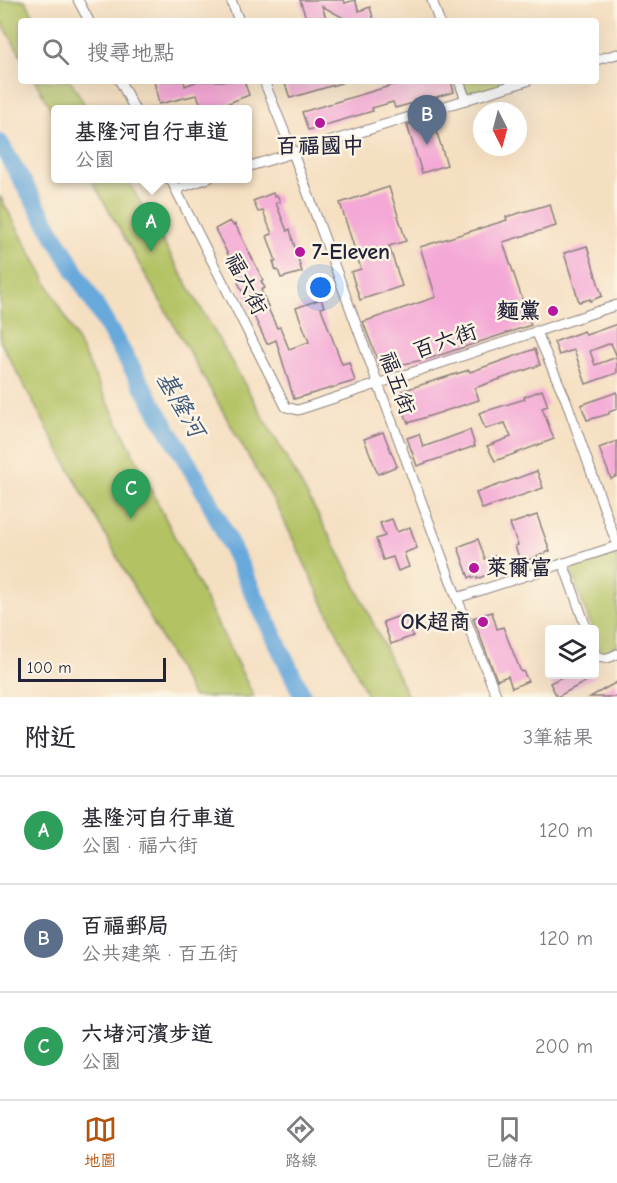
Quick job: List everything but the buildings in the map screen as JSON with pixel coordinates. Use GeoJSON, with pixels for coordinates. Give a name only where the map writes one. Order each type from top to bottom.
{"type":"FeatureCollection","features":[{"type":"Feature","properties":{"kind":"street"},"geometry":{"type":"LineString","coordinates":[[78,0],[87,18]]}},
{"type":"Feature","properties":{"kind":"street"},"geometry":{"type":"LineString","coordinates":[[231,0],[238,18]]}},
{"type":"Feature","properties":{"kind":"street"},"geometry":{"type":"LineString","coordinates":[[432,0],[438,18]]}},
{"type":"Feature","properties":{"kind":"street"},"geometry":{"type":"LineString","coordinates":[[599,59],[617,54]]}},
{"type":"Feature","properties":{"kind":"street"},"geometry":{"type":"LineString","coordinates":[[122,84],[132,105]]}},
{"type":"Feature","properties":{"kind":"street","name":"福五街"},"geometry":{"type":"LineString","coordinates":[[265,84],[457,598],[497,697]]}},
{"type":"Feature","properties":{"kind":"street"},"geometry":{"type":"LineString","coordinates":[[460,84],[466,100]]}},
{"type":"Feature","properties":{"kind":"street"},"geometry":{"type":"LineString","coordinates":[[252,165],[517,84]]}},
{"type":"Feature","properties":{"kind":"street","name":"福六街"},"geometry":{"type":"LineString","coordinates":[[173,183],[286,407]]}},
{"type":"Feature","properties":{"kind":"street"},"geometry":{"type":"LineString","coordinates":[[176,189],[194,183]]}},
{"type":"Feature","properties":{"kind":"street","name":"百六街"},"geometry":{"type":"LineString","coordinates":[[286,407],[298,410],[617,305]]}},
{"type":"Feature","properties":{"kind":"street"},"geometry":{"type":"LineString","coordinates":[[457,598],[617,545],[566,400],[536,331]]}},
{"type":"Feature","properties":{"kind":"street"},"geometry":{"type":"LineString","coordinates":[[563,563],[585,625]]}},
{"type":"Feature","properties":{"kind":"street"},"geometry":{"type":"LineString","coordinates":[[599,658],[609,658],[617,654]]}},
{"type":"Feature","properties":{"kind":"green space"},"geometry":{"type":"Polygon","coordinates":[[[0,0],[25,0],[35,18],[18,18],[18,51],[0,19],[0,0]]]}},
{"type":"Feature","properties":{"kind":"green space"},"geometry":{"type":"Polygon","coordinates":[[[37,84],[73,84],[85,105],[51,105],[51,109],[37,84]]]}},
{"type":"Feature","properties":{"kind":"green space"},"geometry":{"type":"Polygon","coordinates":[[[461,84],[517,84],[466,100],[461,84]]]}},
{"type":"Feature","properties":{"kind":"green space"},"geometry":{"type":"Polygon","coordinates":[[[93,183],[129,183],[289,462],[349,572],[408,697],[368,697],[280,512],[93,183]]]}},
{"type":"Feature","properties":{"kind":"green space"},"geometry":{"type":"Polygon","coordinates":[[[0,196],[66,318],[254,697],[193,697],[0,341],[0,196]]]}},
{"type":"Feature","properties":{"kind":"green space"},"geometry":{"type":"Polygon","coordinates":[[[617,552],[617,646],[602,655],[599,646],[599,625],[591,625],[570,568],[617,552]]]}},
{"type":"Feature","properties":{"kind":"waterway","name":"基隆河"},"geometry":{"type":"LineString","coordinates":[[0,143],[207,496],[303,697]]}},
{"type":"Feature","properties":{"kind":"place","name":"百福國中"},"geometry":{"type":"Point","coordinates":[320,123]}},
{"type":"Feature","properties":{"kind":"place","name":"百福郵局"},"geometry":{"type":"Point","coordinates":[427,145]}},
{"type":"Feature","properties":{"kind":"place","name":"基隆河自行車道"},"geometry":{"type":"Point","coordinates":[151,252]}},
{"type":"Feature","properties":{"kind":"place","name":"7-Eleven"},"geometry":{"type":"Point","coordinates":[300,252]}},
{"type":"Feature","properties":{"kind":"place","name":"麵黨"},"geometry":{"type":"Point","coordinates":[553,311]}},
{"type":"Feature","properties":{"kind":"place","name":"六堵河濱步道"},"geometry":{"type":"Point","coordinates":[131,519]}},
{"type":"Feature","properties":{"kind":"place","name":"萊爾富"},"geometry":{"type":"Point","coordinates":[474,568]}},
{"type":"Feature","properties":{"kind":"place","name":"OK超商"},"geometry":{"type":"Point","coordinates":[483,622]}}]}
